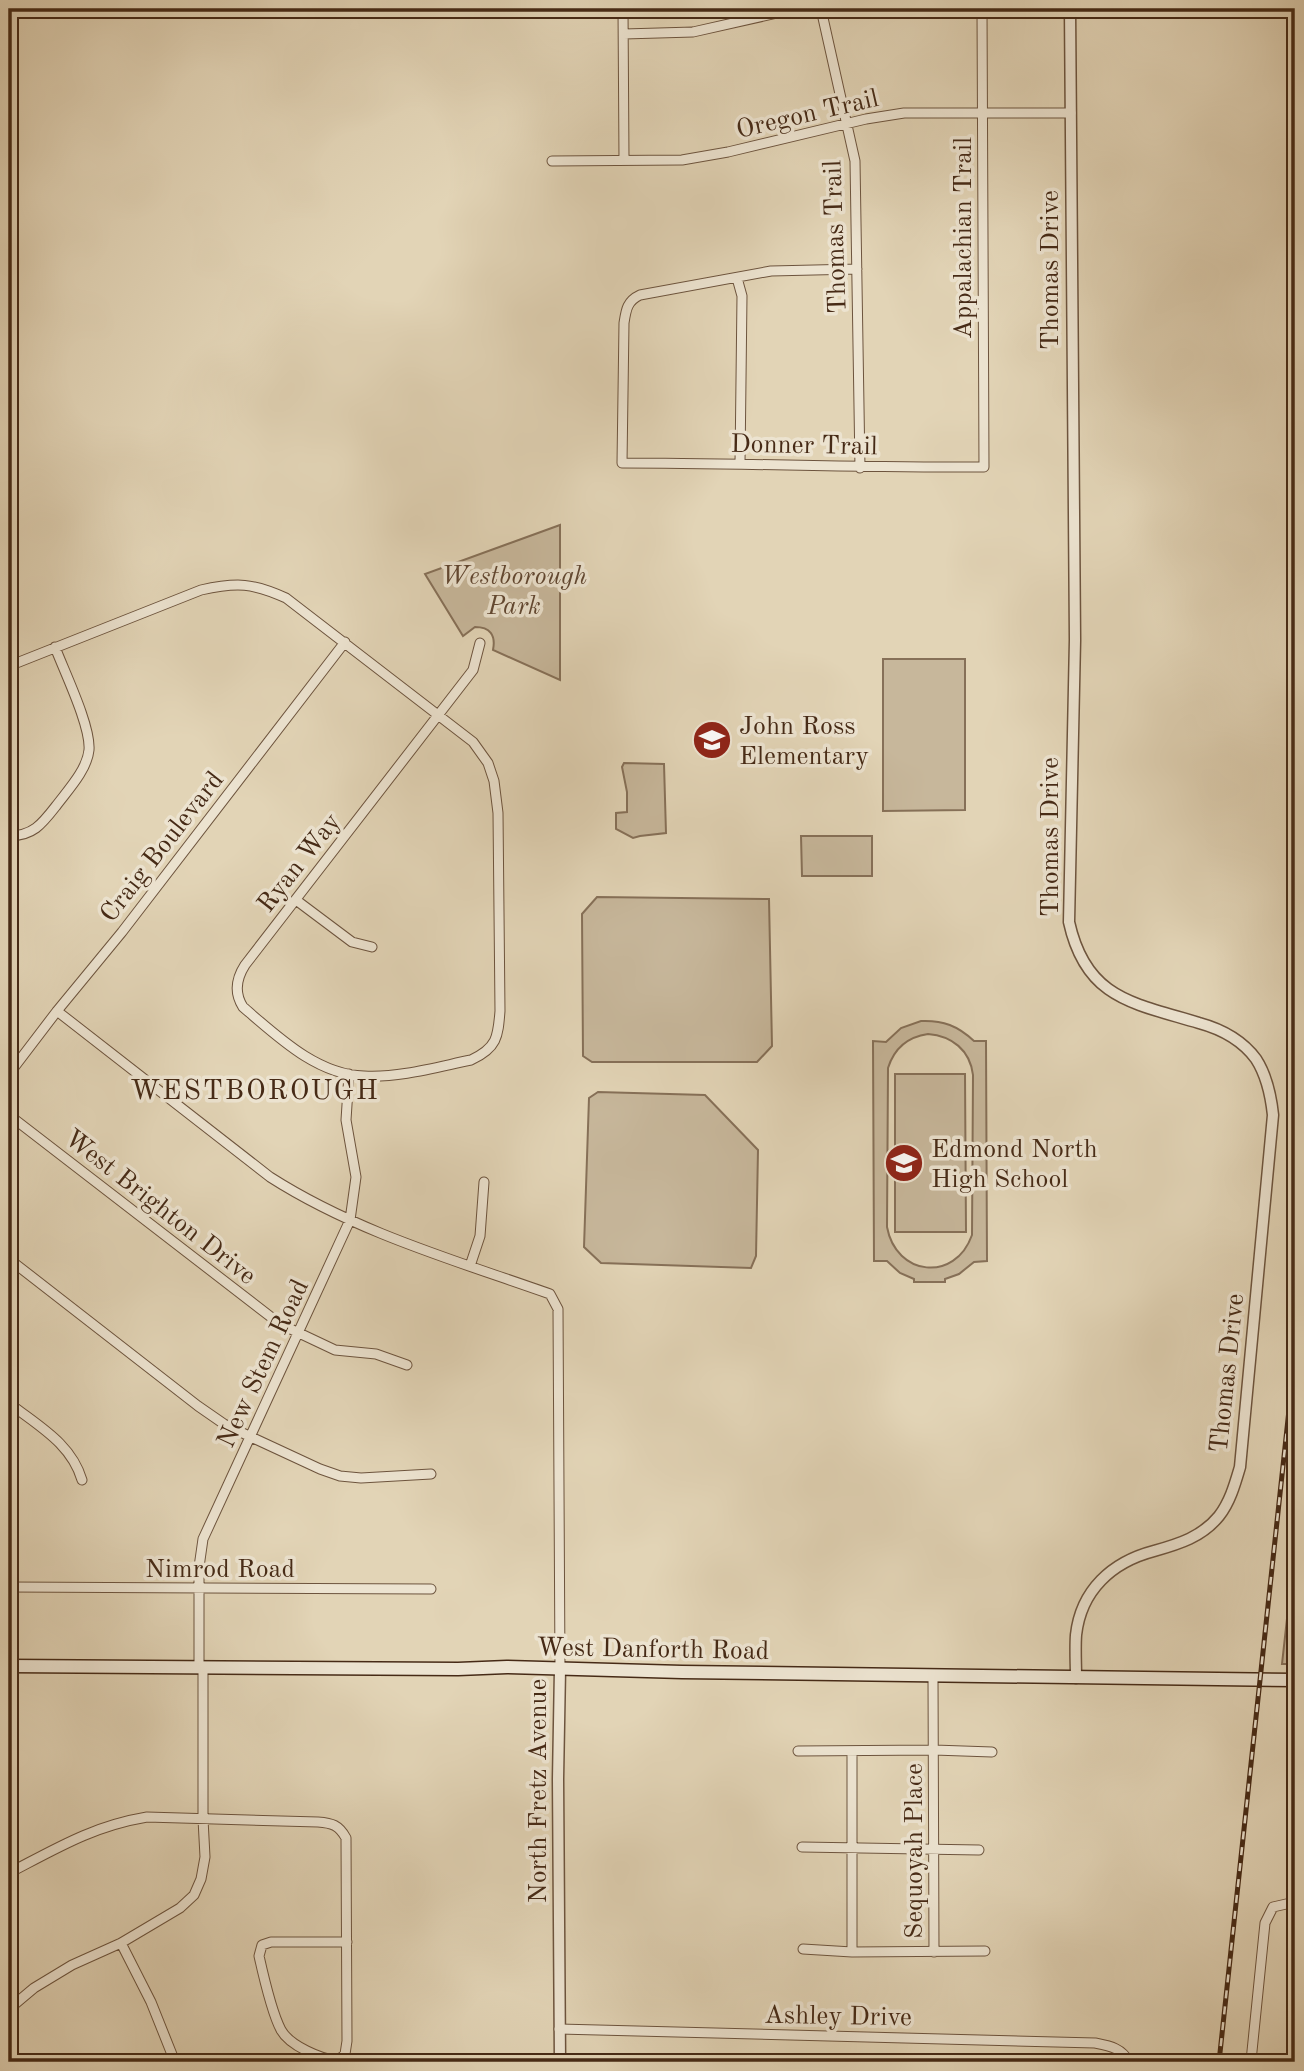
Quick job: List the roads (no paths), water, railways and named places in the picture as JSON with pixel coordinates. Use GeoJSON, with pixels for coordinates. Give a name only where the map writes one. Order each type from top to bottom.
{"type":"FeatureCollection","features":[{"type":"Feature","properties":{"kind":"main road","name":"West Danforth Road"},"geometry":{"type":"LineString","coordinates":[[9,1666],[560,1669],[1295,1680]]}},
{"type":"Feature","properties":{"kind":"street"},"geometry":{"type":"LineString","coordinates":[[624,9],[624,160]]}},
{"type":"Feature","properties":{"kind":"street"},"geometry":{"type":"LineString","coordinates":[[624,34],[693,32],[794,9]]}},
{"type":"Feature","properties":{"kind":"street","name":"Thomas Trail"},"geometry":{"type":"LineString","coordinates":[[821,9],[855,161],[860,468]]}},
{"type":"Feature","properties":{"kind":"street","name":"Appalachian Trail"},"geometry":{"type":"LineString","coordinates":[[982,9],[984,467]]}},
{"type":"Feature","properties":{"kind":"street","name":"Thomas Drive"},"geometry":{"type":"LineString","coordinates":[[1070,9],[1075,640],[1069,922],[1075,947],[1086,967],[1104,986],[1129,1002],[1215,1028],[1245,1047],[1256,1060],[1263,1075],[1270,1094],[1273,1115],[1240,1467],[1231,1495],[1220,1514],[1207,1528],[1190,1539],[1126,1560],[1100,1580],[1089,1596],[1076,1635],[1076,1678]]}},
{"type":"Feature","properties":{"kind":"street","name":"Oregon Trail"},"geometry":{"type":"LineString","coordinates":[[552,161],[682,160],[848,122],[904,113],[1071,113]]}},
{"type":"Feature","properties":{"kind":"street"},"geometry":{"type":"LineString","coordinates":[[740,463],[742,296],[737,278],[771,271],[857,269]]}},
{"type":"Feature","properties":{"kind":"street","name":"Donner Trail"},"geometry":{"type":"LineString","coordinates":[[737,278],[640,295],[631,299],[626,308],[624,323],[622,463],[740,463],[860,468],[984,467]]}},
{"type":"Feature","properties":{"kind":"street"},"geometry":{"type":"LineString","coordinates":[[9,666],[201,590],[244,583],[286,598],[473,742],[488,763],[494,781],[498,813],[498,1036],[490,1048],[471,1060],[376,1076],[349,1074]]}},
{"type":"Feature","properties":{"kind":"street","name":"Craig Boulevard"},"geometry":{"type":"LineString","coordinates":[[9,1074],[345,642]]}},
{"type":"Feature","properties":{"kind":"street","name":"Ryan Way"},"geometry":{"type":"LineString","coordinates":[[349,1074],[311,1059],[255,1017],[239,1000],[237,982],[240,973],[473,670],[480,643]]}},
{"type":"Feature","properties":{"kind":"street"},"geometry":{"type":"LineString","coordinates":[[9,836],[33,832],[43,823],[84,765],[89,750],[88,734],[54,647]]}},
{"type":"Feature","properties":{"kind":"street"},"geometry":{"type":"LineString","coordinates":[[296,900],[352,942],[372,947]]}},
{"type":"Feature","properties":{"kind":"street"},"geometry":{"type":"LineString","coordinates":[[57,1011],[270,1177],[291,1191],[397,1241],[470,1266],[480,1236],[484,1182]]}},
{"type":"Feature","properties":{"kind":"street","name":"New Stem Road"},"geometry":{"type":"LineString","coordinates":[[9,2009],[72,1965],[121,1943],[180,1908],[194,1895],[201,1879],[205,1857],[198,1589],[203,1539],[350,1220],[356,1177],[346,1120],[349,1074]]}},
{"type":"Feature","properties":{"kind":"street","name":"West Brighton Drive"},"geometry":{"type":"LineString","coordinates":[[9,1115],[280,1324],[335,1350],[376,1354],[407,1365]]}},
{"type":"Feature","properties":{"kind":"street"},"geometry":{"type":"LineString","coordinates":[[9,1259],[224,1424],[340,1476],[361,1478],[430,1474]]}},
{"type":"Feature","properties":{"kind":"street","name":"North Fretz Avenue"},"geometry":{"type":"LineString","coordinates":[[470,1266],[550,1294],[558,1309],[560,2062]]}},
{"type":"Feature","properties":{"kind":"street"},"geometry":{"type":"LineString","coordinates":[[9,1404],[62,1445],[77,1462],[82,1480]]}},
{"type":"Feature","properties":{"kind":"street","name":"Nimrod Road"},"geometry":{"type":"LineString","coordinates":[[9,1587],[431,1589]]}},
{"type":"Feature","properties":{"kind":"street","name":"Sequoyah Place"},"geometry":{"type":"LineString","coordinates":[[933,1676],[934,1952]]}},
{"type":"Feature","properties":{"kind":"street","name":"Sequoyah Place"},"geometry":{"type":"LineString","coordinates":[[798,1751],[992,1752]]}},
{"type":"Feature","properties":{"kind":"street"},"geometry":{"type":"LineString","coordinates":[[852,1751],[852,1952]]}},
{"type":"Feature","properties":{"kind":"street"},"geometry":{"type":"LineString","coordinates":[[9,1873],[92,1830],[148,1817],[318,1822],[331,1823],[340,1828],[346,1838],[347,1942],[347,2041],[345,2054],[338,2061],[328,2060],[291,2041],[281,2030],[259,1956],[262,1945],[271,1942],[347,1942]]}},
{"type":"Feature","properties":{"kind":"street"},"geometry":{"type":"LineString","coordinates":[[802,1847],[979,1850]]}},
{"type":"Feature","properties":{"kind":"street"},"geometry":{"type":"LineString","coordinates":[[1251,2061],[1265,1923],[1273,1907],[1295,1902]]}},
{"type":"Feature","properties":{"kind":"street"},"geometry":{"type":"LineString","coordinates":[[121,1943],[151,2002],[175,2062]]}},
{"type":"Feature","properties":{"kind":"street"},"geometry":{"type":"LineString","coordinates":[[803,1949],[852,1952],[985,1951]]}},
{"type":"Feature","properties":{"kind":"street","name":"Ashley Drive"},"geometry":{"type":"LineString","coordinates":[[559,2029],[1095,2043],[1115,2047],[1125,2054],[1129,2062]]}},
{"type":"Feature","properties":{"kind":"street"},"geometry":{"type":"LineString","coordinates":[[1238,2061],[1295,2061]]}},
{"type":"Feature","properties":{"kind":"railway"},"geometry":{"type":"LineString","coordinates":[[1219,2062],[1295,1354]]}},
{"type":"Feature","properties":{"kind":"place","name":"John Ross Elementary"},"geometry":{"type":"Point","coordinates":[712,740]}},
{"type":"Feature","properties":{"kind":"place","name":"Edmond North High School"},"geometry":{"type":"Point","coordinates":[904,1163]}},
{"type":"Feature","properties":{"kind":"district","name":"WESTBOROUGH"},"geometry":{"type":"Point","coordinates":[255,1089]}},
{"type":"Feature","properties":{"kind":"park label","name":"Westborough Park"},"geometry":{"type":"Point","coordinates":[514,590]}}]}
